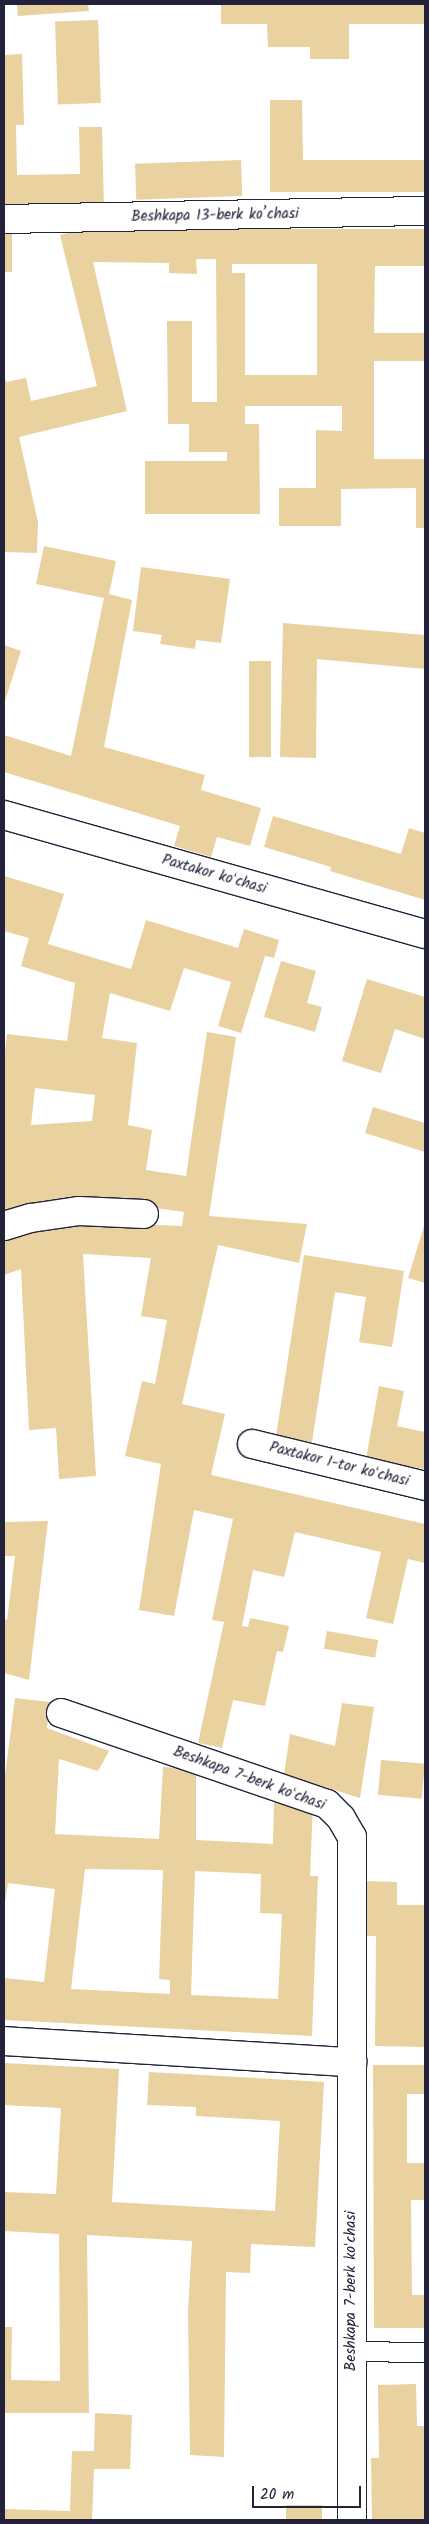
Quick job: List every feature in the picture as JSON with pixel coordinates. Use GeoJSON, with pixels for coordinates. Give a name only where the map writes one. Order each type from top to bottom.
{"type":"FeatureCollection","features":[{"type":"Feature","properties":{"kind":"street","name":"Beshkapa 13-berk koʼchasi"},"geometry":{"type":"LineString","coordinates":[[4,219],[425,211]]}},
{"type":"Feature","properties":{"kind":"street","name":"Paxtakor koʻchasi"},"geometry":{"type":"LineString","coordinates":[[4,816],[425,934]]}},
{"type":"Feature","properties":{"kind":"street"},"geometry":{"type":"LineString","coordinates":[[4,1226],[31,1218],[79,1211],[144,1214]]}},
{"type":"Feature","properties":{"kind":"street","name":"Paxtakor 1-tor koʻchasi"},"geometry":{"type":"LineString","coordinates":[[252,1444],[425,1486]]}},
{"type":"Feature","properties":{"kind":"street","name":"Beshkapa 7-berk koʻchasi"},"geometry":{"type":"LineString","coordinates":[[61,1713],[327,1804],[341,1818],[352,1837],[352,2520]]}},
{"type":"Feature","properties":{"kind":"street"},"geometry":{"type":"LineString","coordinates":[[4,2041],[352,2062]]}},
{"type":"Feature","properties":{"kind":"lane"},"geometry":{"type":"LineString","coordinates":[[352,2351],[425,2352]]}},
{"type":"Feature","properties":{"kind":"building"},"geometry":{"type":"Polygon","coordinates":[[[17,4],[88,4],[89,11],[18,16],[17,4]]]}},
{"type":"Feature","properties":{"kind":"building"},"geometry":{"type":"Polygon","coordinates":[[[221,4],[425,4],[425,24],[349,24],[349,59],[310,59],[310,47],[268,47],[267,24],[221,24],[221,4]]]}},
{"type":"Feature","properties":{"kind":"building"},"geometry":{"type":"Polygon","coordinates":[[[98,20],[101,103],[58,104],[55,22],[98,20]]]}},
{"type":"Feature","properties":{"kind":"building"},"geometry":{"type":"Polygon","coordinates":[[[22,54],[24,125],[16,125],[17,175],[80,174],[79,127],[102,127],[104,210],[4,213],[4,55],[22,54]]]}},
{"type":"Feature","properties":{"kind":"building"},"geometry":{"type":"Polygon","coordinates":[[[270,100],[302,100],[303,160],[425,160],[425,192],[270,192],[270,100]]]}},
{"type":"Feature","properties":{"kind":"building"},"geometry":{"type":"Polygon","coordinates":[[[241,160],[242,196],[136,200],[135,164],[241,160]]]}},
{"type":"Feature","properties":{"kind":"building"},"geometry":{"type":"Polygon","coordinates":[[[86,229],[425,229],[425,266],[375,266],[374,333],[425,333],[425,361],[374,361],[374,459],[425,459],[425,528],[416,528],[416,488],[341,489],[341,526],[279,526],[279,488],[316,488],[316,430],[342,431],[342,406],[245,406],[245,424],[259,424],[260,514],[145,514],[145,461],[227,461],[227,452],[189,452],[189,424],[168,424],[167,321],[192,321],[192,402],[217,402],[216,259],[196,259],[197,274],[169,273],[169,263],[93,262],[127,411],[19,437],[38,522],[37,553],[4,552],[4,374],[6,382],[26,378],[31,401],[97,386],[60,235],[86,229]],[[232,264],[232,273],[245,273],[245,375],[317,375],[317,264],[232,264]]]}},
{"type":"Feature","properties":{"kind":"building"},"geometry":{"type":"Polygon","coordinates":[[[4,232],[12,232],[12,272],[4,272],[4,232]]]}},
{"type":"Feature","properties":{"kind":"building"},"geometry":{"type":"Polygon","coordinates":[[[44,546],[116,561],[109,594],[132,600],[104,747],[205,775],[201,790],[261,808],[250,846],[217,837],[211,857],[174,846],[180,826],[4,772],[4,735],[71,756],[104,598],[36,584],[44,546]]]}},
{"type":"Feature","properties":{"kind":"building"},"geometry":{"type":"Polygon","coordinates":[[[141,567],[230,579],[221,643],[196,640],[195,649],[160,644],[162,635],[133,631],[141,567]]]}},
{"type":"Feature","properties":{"kind":"building"},"geometry":{"type":"Polygon","coordinates":[[[283,623],[425,635],[425,669],[317,659],[316,758],[280,757],[283,623]]]}},
{"type":"Feature","properties":{"kind":"building"},"geometry":{"type":"Polygon","coordinates":[[[4,645],[21,651],[4,704],[4,645]]]}},
{"type":"Feature","properties":{"kind":"building"},"geometry":{"type":"Polygon","coordinates":[[[249,661],[271,661],[271,757],[249,757],[249,661]]]}},
{"type":"Feature","properties":{"kind":"building"},"geometry":{"type":"Polygon","coordinates":[[[273,816],[401,854],[409,828],[425,833],[425,900],[330,871],[331,867],[264,847],[273,816]]]}},
{"type":"Feature","properties":{"kind":"building"},"geometry":{"type":"Polygon","coordinates":[[[4,876],[64,894],[48,944],[131,969],[146,920],[238,948],[244,929],[279,940],[274,958],[265,956],[241,1033],[218,1026],[231,982],[184,968],[170,1011],[110,993],[102,1038],[137,1043],[128,1125],[152,1130],[146,1170],[186,1176],[207,1032],[236,1037],[209,1216],[307,1224],[299,1263],[218,1245],[182,1404],[225,1414],[211,1475],[425,1524],[425,1563],[408,1559],[393,1624],[366,1618],[381,1552],[295,1532],[284,1577],[253,1570],[242,1626],[248,1627],[250,1618],[289,1626],[283,1652],[277,1651],[265,1706],[233,1700],[222,1748],[198,1743],[224,1622],[212,1620],[233,1519],[194,1510],[174,1616],[139,1610],[161,1464],[125,1456],[142,1381],[155,1384],[167,1320],[141,1316],[151,1258],[83,1254],[96,1476],[59,1479],[56,1428],[29,1430],[21,1269],[4,1275],[4,1236],[44,1220],[182,1226],[184,1212],[114,1202],[4,1210],[4,1060],[7,1034],[67,1041],[75,983],[21,966],[29,938],[4,931],[4,876]],[[35,1088],[31,1125],[92,1121],[95,1095],[35,1088]]]}},
{"type":"Feature","properties":{"kind":"building"},"geometry":{"type":"Polygon","coordinates":[[[281,961],[316,971],[307,1003],[322,1007],[315,1032],[264,1017],[281,961]]]}},
{"type":"Feature","properties":{"kind":"building"},"geometry":{"type":"Polygon","coordinates":[[[367,979],[425,997],[425,1039],[395,1029],[381,1073],[342,1061],[367,979]]]}},
{"type":"Feature","properties":{"kind":"building"},"geometry":{"type":"Polygon","coordinates":[[[373,1107],[425,1123],[425,1152],[365,1133],[373,1107]]]}},
{"type":"Feature","properties":{"kind":"building"},"geometry":{"type":"Polygon","coordinates":[[[425,1223],[425,1283],[408,1278],[425,1223]]]}},
{"type":"Feature","properties":{"kind":"building"},"geometry":{"type":"Polygon","coordinates":[[[304,1255],[404,1271],[392,1347],[359,1342],[366,1297],[335,1292],[312,1442],[276,1436],[304,1255]]]}},
{"type":"Feature","properties":{"kind":"building"},"geometry":{"type":"Polygon","coordinates":[[[379,1386],[404,1391],[397,1426],[425,1432],[425,1469],[366,1459],[379,1386]]]}},
{"type":"Feature","properties":{"kind":"building"},"geometry":{"type":"Polygon","coordinates":[[[48,1521],[29,1680],[4,1673],[4,1619],[7,1620],[15,1556],[4,1556],[4,1522],[48,1521]]]}},
{"type":"Feature","properties":{"kind":"building"},"geometry":{"type":"Polygon","coordinates":[[[327,1631],[378,1640],[375,1658],[324,1649],[327,1631]]]}},
{"type":"Feature","properties":{"kind":"building"},"geometry":{"type":"Polygon","coordinates":[[[15,1698],[50,1702],[47,1728],[109,1751],[98,1771],[59,1759],[55,1834],[159,1839],[163,1767],[196,1769],[196,1840],[273,1844],[274,1801],[313,1803],[310,1876],[318,1876],[312,2036],[4,2020],[4,1978],[44,1982],[55,1889],[8,1883],[4,1908],[4,1783],[15,1698]],[[85,1869],[71,1989],[170,1994],[170,1980],[159,1979],[163,1870],[85,1869]],[[195,1871],[191,1995],[278,1999],[282,1914],[260,1913],[261,1874],[195,1871]]]}},
{"type":"Feature","properties":{"kind":"building"},"geometry":{"type":"Polygon","coordinates":[[[342,1703],[374,1707],[360,1798],[284,1774],[290,1734],[335,1746],[342,1703]]]}},
{"type":"Feature","properties":{"kind":"building"},"geometry":{"type":"Polygon","coordinates":[[[381,1760],[425,1764],[422,1799],[378,1795],[381,1760]]]}},
{"type":"Feature","properties":{"kind":"building"},"geometry":{"type":"Polygon","coordinates":[[[364,1881],[397,1882],[397,1905],[425,1905],[425,2047],[375,2046],[376,1936],[363,1936],[364,1881]]]}},
{"type":"Feature","properties":{"kind":"building"},"geometry":{"type":"Polygon","coordinates":[[[4,2063],[119,2069],[112,2202],[275,2211],[280,2121],[196,2116],[196,2107],[147,2105],[149,2072],[324,2082],[315,2247],[251,2244],[250,2273],[226,2272],[224,2457],[190,2455],[188,2312],[192,2241],[87,2235],[89,2413],[4,2413],[4,2327],[12,2327],[11,2380],[60,2381],[59,2234],[4,2231],[4,2192],[56,2194],[61,2108],[4,2105],[4,2063]]]}},
{"type":"Feature","properties":{"kind":"building"},"geometry":{"type":"Polygon","coordinates":[[[373,2065],[425,2065],[425,2094],[407,2094],[407,2163],[425,2163],[425,2200],[411,2200],[412,2295],[425,2295],[425,2328],[374,2328],[373,2065]]]}},
{"type":"Feature","properties":{"kind":"building"},"geometry":{"type":"Polygon","coordinates":[[[416,2384],[417,2426],[425,2426],[425,2520],[372,2520],[371,2458],[379,2458],[378,2385],[416,2384]]]}},
{"type":"Feature","properties":{"kind":"building"},"geometry":{"type":"Polygon","coordinates":[[[95,2413],[132,2415],[130,2469],[94,2469],[92,2520],[4,2520],[4,2509],[70,2511],[72,2451],[94,2451],[95,2413]]]}},
{"type":"Feature","properties":{"kind":"building"},"geometry":{"type":"Polygon","coordinates":[[[286,2505],[322,2505],[322,2520],[286,2520],[286,2505]]]}}]}
